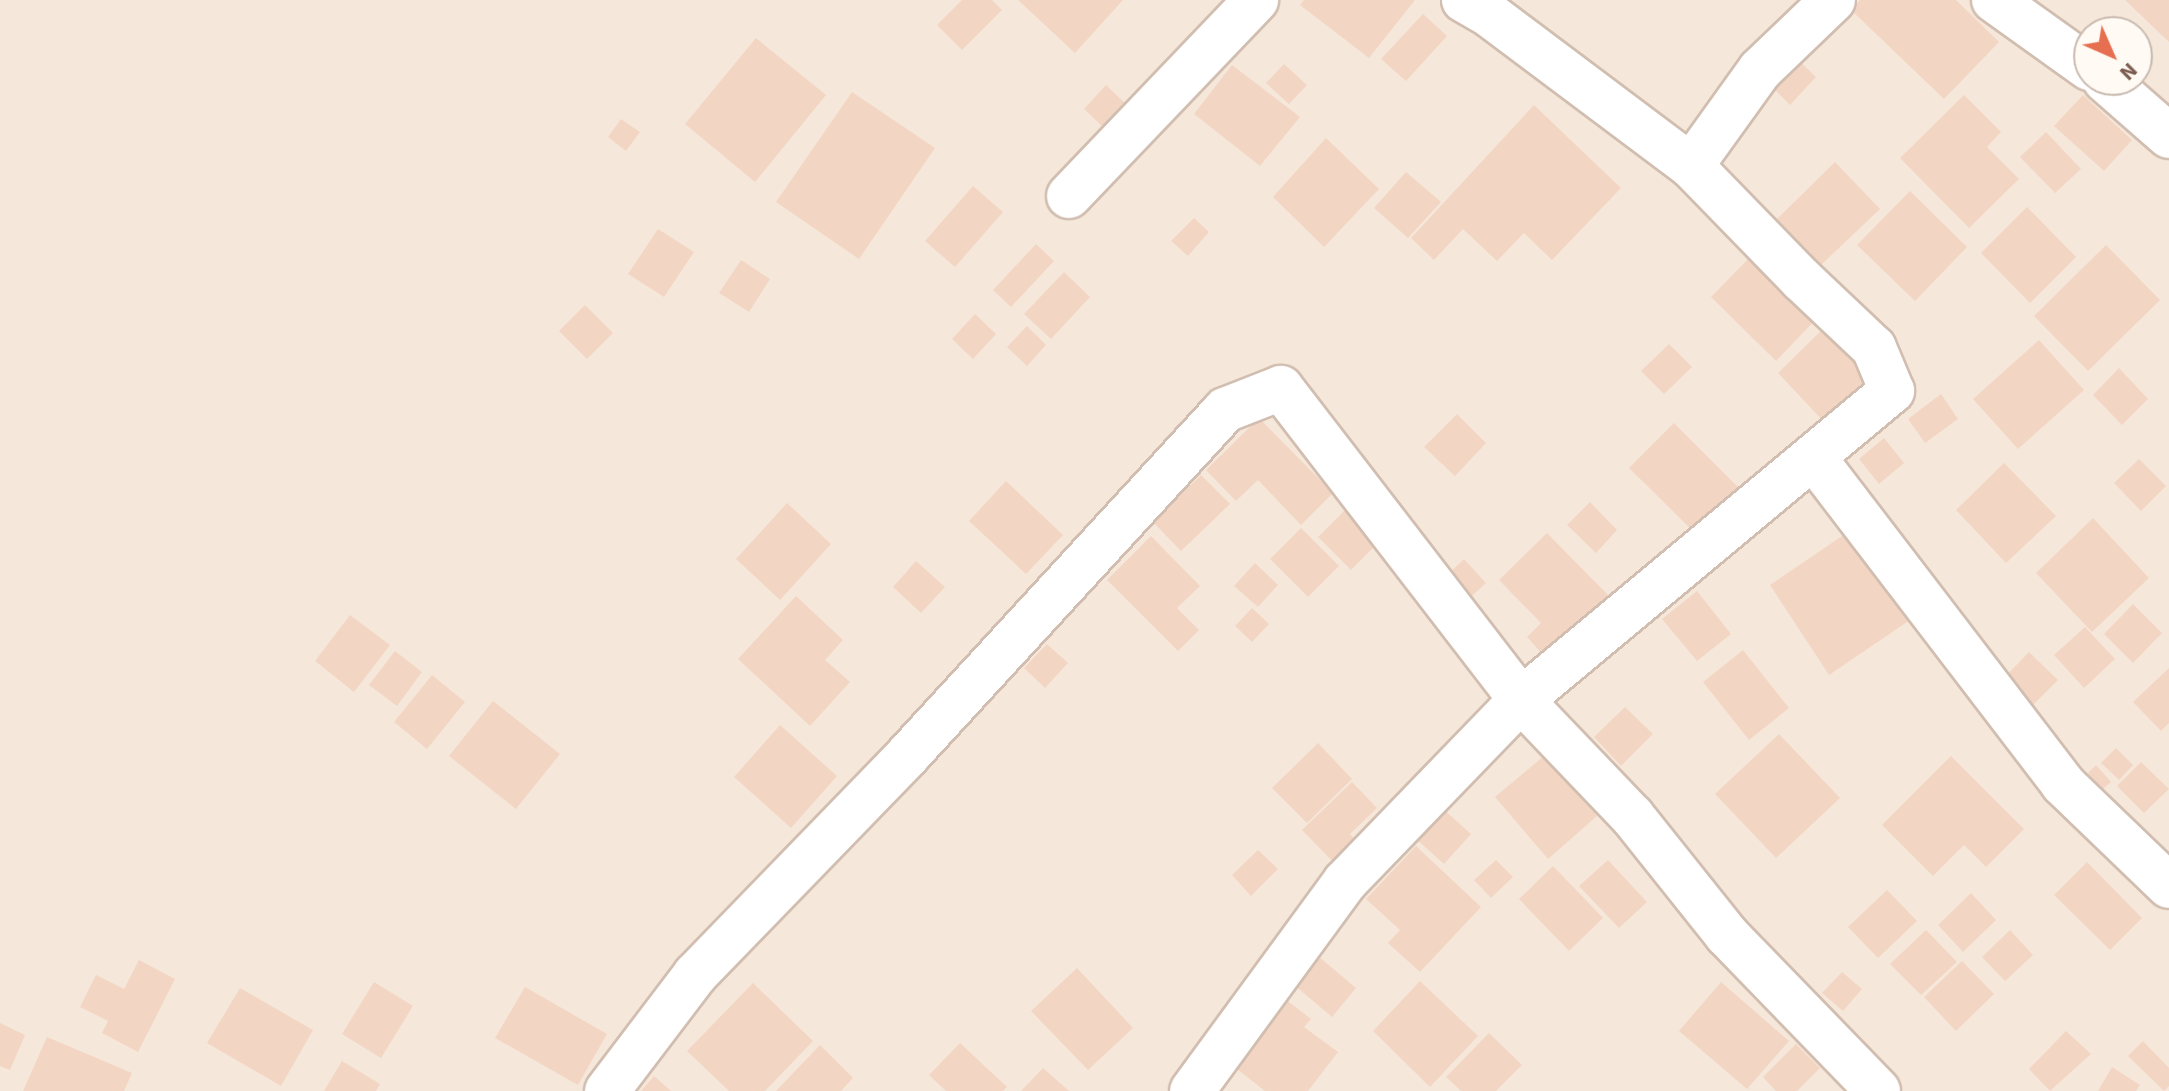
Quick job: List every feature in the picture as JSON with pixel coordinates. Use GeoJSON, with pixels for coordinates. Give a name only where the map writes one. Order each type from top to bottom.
{"type":"FeatureCollection","features":[{"type":"Feature","properties":{"kind":"street"},"geometry":{"type":"LineString","coordinates":[[1069,196],[1256,0]]}},
{"type":"Feature","properties":{"kind":"street"},"geometry":{"type":"LineString","coordinates":[[1192,1091],[1345,882],[1521,700],[1892,391],[1874,348],[1801,279],[1691,166],[1490,15],[1464,0]]}},
{"type":"Feature","properties":{"kind":"street"},"geometry":{"type":"LineString","coordinates":[[1691,166],[1760,70],[1833,0]]}},
{"type":"Feature","properties":{"kind":"street"},"geometry":{"type":"LineString","coordinates":[[1994,0],[2073,57]]}},
{"type":"Feature","properties":{"kind":"street"},"geometry":{"type":"LineString","coordinates":[[2123,96],[2169,136]]}},
{"type":"Feature","properties":{"kind":"street"},"geometry":{"type":"LineString","coordinates":[[607,1091],[695,975],[908,755],[1225,410],[1281,388],[1521,700],[1632,816],[1727,935],[1872,1089]]}},
{"type":"Feature","properties":{"kind":"street"},"geometry":{"type":"LineString","coordinates":[[1814,458],[2063,784],[2169,886]]}},
{"type":"Feature","properties":{"kind":"shaded area"},"geometry":{"type":"Polygon","coordinates":[[[0,0],[2169,0],[2169,1091],[0,1091],[0,0]]]}},
{"type":"Feature","properties":{"kind":"building"},"geometry":{"type":"Polygon","coordinates":[[[962,0],[992,0],[1002,10],[962,50],[937,25],[962,0]]]}},
{"type":"Feature","properties":{"kind":"building"},"geometry":{"type":"Polygon","coordinates":[[[1018,0],[1123,0],[1075,53],[1018,0]]]}},
{"type":"Feature","properties":{"kind":"building"},"geometry":{"type":"Polygon","coordinates":[[[1304,0],[1415,0],[1369,58],[1300,5],[1304,0]]]}},
{"type":"Feature","properties":{"kind":"building"},"geometry":{"type":"Polygon","coordinates":[[[1860,0],[1956,0],[1999,42],[1944,99],[1851,10],[1860,0]]]}},
{"type":"Feature","properties":{"kind":"building"},"geometry":{"type":"Polygon","coordinates":[[[2125,0],[2169,0],[2169,42],[2153,27],[2153,16],[2142,16],[2125,0]]]}},
{"type":"Feature","properties":{"kind":"building"},"geometry":{"type":"Polygon","coordinates":[[[1423,14],[1447,36],[1406,81],[1381,59],[1423,14]]]}},
{"type":"Feature","properties":{"kind":"building"},"geometry":{"type":"Polygon","coordinates":[[[756,38],[826,95],[755,182],[685,124],[756,38]]]}},
{"type":"Feature","properties":{"kind":"building"},"geometry":{"type":"Polygon","coordinates":[[[1795,57],[1816,77],[1790,105],[1769,84],[1795,57]]]}},
{"type":"Feature","properties":{"kind":"building"},"geometry":{"type":"Polygon","coordinates":[[[1284,64],[1307,85],[1289,104],[1266,83],[1284,64]]]}},
{"type":"Feature","properties":{"kind":"building"},"geometry":{"type":"Polygon","coordinates":[[[1232,65],[1300,117],[1260,166],[1194,114],[1232,65]]]}},
{"type":"Feature","properties":{"kind":"building"},"geometry":{"type":"Polygon","coordinates":[[[1106,85],[1125,103],[1103,127],[1084,109],[1106,85]]]}},
{"type":"Feature","properties":{"kind":"building"},"geometry":{"type":"Polygon","coordinates":[[[852,92],[935,148],[859,259],[776,202],[852,92]]]}},
{"type":"Feature","properties":{"kind":"building"},"geometry":{"type":"Polygon","coordinates":[[[1964,95],[2001,132],[1987,147],[2019,179],[1969,228],[1900,158],[1964,95]]]}},
{"type":"Feature","properties":{"kind":"building"},"geometry":{"type":"Polygon","coordinates":[[[2084,96],[2132,140],[2104,171],[2054,126],[2084,96]]]}},
{"type":"Feature","properties":{"kind":"building"},"geometry":{"type":"Polygon","coordinates":[[[1534,105],[1621,188],[1552,260],[1524,233],[1497,261],[1463,229],[1434,260],[1411,238],[1534,105]]]}},
{"type":"Feature","properties":{"kind":"building"},"geometry":{"type":"Polygon","coordinates":[[[621,119],[640,132],[626,151],[608,137],[621,119]]]}},
{"type":"Feature","properties":{"kind":"building"},"geometry":{"type":"Polygon","coordinates":[[[2046,132],[2081,169],[2055,193],[2020,157],[2046,132]]]}},
{"type":"Feature","properties":{"kind":"building"},"geometry":{"type":"Polygon","coordinates":[[[1326,138],[1379,189],[1324,247],[1273,197],[1326,138]]]}},
{"type":"Feature","properties":{"kind":"building"},"geometry":{"type":"Polygon","coordinates":[[[1835,162],[1880,209],[1820,266],[1776,220],[1835,162]]]}},
{"type":"Feature","properties":{"kind":"building"},"geometry":{"type":"Polygon","coordinates":[[[1406,172],[1441,202],[1408,238],[1374,208],[1406,172]]]}},
{"type":"Feature","properties":{"kind":"building"},"geometry":{"type":"Polygon","coordinates":[[[973,186],[1003,212],[955,267],[925,241],[973,186]]]}},
{"type":"Feature","properties":{"kind":"building"},"geometry":{"type":"Polygon","coordinates":[[[1910,191],[1967,247],[1915,301],[1857,245],[1910,191]]]}},
{"type":"Feature","properties":{"kind":"building"},"geometry":{"type":"Polygon","coordinates":[[[2027,207],[2076,257],[2030,303],[1981,253],[2027,207]]]}},
{"type":"Feature","properties":{"kind":"building"},"geometry":{"type":"Polygon","coordinates":[[[1194,218],[1209,232],[1188,256],[1171,241],[1194,218]]]}},
{"type":"Feature","properties":{"kind":"building"},"geometry":{"type":"Polygon","coordinates":[[[658,229],[694,252],[664,297],[628,274],[658,229]]]}},
{"type":"Feature","properties":{"kind":"building"},"geometry":{"type":"Polygon","coordinates":[[[1036,244],[1054,261],[1011,307],[993,290],[1036,244]]]}},
{"type":"Feature","properties":{"kind":"building"},"geometry":{"type":"Polygon","coordinates":[[[2106,245],[2160,300],[2088,371],[2034,316],[2106,245]]]}},
{"type":"Feature","properties":{"kind":"building"},"geometry":{"type":"Polygon","coordinates":[[[1753,254],[1818,317],[1776,361],[1711,297],[1753,254]]]}},
{"type":"Feature","properties":{"kind":"building"},"geometry":{"type":"Polygon","coordinates":[[[741,260],[770,279],[749,312],[719,293],[741,260]]]}},
{"type":"Feature","properties":{"kind":"building"},"geometry":{"type":"Polygon","coordinates":[[[1064,272],[1090,297],[1051,339],[1024,314],[1064,272]]]}},
{"type":"Feature","properties":{"kind":"building"},"geometry":{"type":"Polygon","coordinates":[[[585,305],[613,333],[587,359],[559,331],[585,305]]]}},
{"type":"Feature","properties":{"kind":"building"},"geometry":{"type":"Polygon","coordinates":[[[975,314],[996,334],[973,359],[952,339],[975,314]]]}},
{"type":"Feature","properties":{"kind":"building"},"geometry":{"type":"Polygon","coordinates":[[[1831,321],[1882,373],[1827,425],[1778,373],[1831,321]]]}},
{"type":"Feature","properties":{"kind":"building"},"geometry":{"type":"Polygon","coordinates":[[[1027,326],[1046,345],[1027,366],[1007,347],[1027,326]]]}},
{"type":"Feature","properties":{"kind":"building"},"geometry":{"type":"Polygon","coordinates":[[[2039,340],[2084,390],[2018,449],[1973,399],[2039,340]]]}},
{"type":"Feature","properties":{"kind":"building"},"geometry":{"type":"Polygon","coordinates":[[[1669,344],[1692,367],[1664,394],[1641,371],[1669,344]]]}},
{"type":"Feature","properties":{"kind":"building"},"geometry":{"type":"Polygon","coordinates":[[[2119,368],[2148,399],[2122,425],[2093,395],[2119,368]]]}},
{"type":"Feature","properties":{"kind":"building"},"geometry":{"type":"Polygon","coordinates":[[[1941,394],[1958,419],[1925,443],[1908,419],[1941,394]]]}},
{"type":"Feature","properties":{"kind":"building"},"geometry":{"type":"Polygon","coordinates":[[[1457,414],[1486,443],[1455,476],[1424,447],[1457,414]]]}},
{"type":"Feature","properties":{"kind":"building"},"geometry":{"type":"Polygon","coordinates":[[[1259,418],[1333,493],[1301,525],[1258,480],[1236,501],[1206,470],[1259,418]]]}},
{"type":"Feature","properties":{"kind":"building"},"geometry":{"type":"Polygon","coordinates":[[[1674,423],[1738,487],[1694,532],[1629,468],[1674,423]]]}},
{"type":"Feature","properties":{"kind":"building"},"geometry":{"type":"Polygon","coordinates":[[[1884,438],[1904,463],[1879,484],[1859,459],[1884,438]]]}},
{"type":"Feature","properties":{"kind":"building"},"geometry":{"type":"Polygon","coordinates":[[[2139,459],[2166,486],[2141,511],[2114,483],[2139,459]]]}},
{"type":"Feature","properties":{"kind":"building"},"geometry":{"type":"Polygon","coordinates":[[[2004,463],[2056,516],[2006,563],[1956,510],[2004,463]]]}},
{"type":"Feature","properties":{"kind":"building"},"geometry":{"type":"Polygon","coordinates":[[[1201,475],[1230,504],[1181,551],[1153,522],[1201,475]]]}},
{"type":"Feature","properties":{"kind":"building"},"geometry":{"type":"Polygon","coordinates":[[[1006,481],[1063,535],[1026,574],[969,521],[1006,481]]]}},
{"type":"Feature","properties":{"kind":"building"},"geometry":{"type":"Polygon","coordinates":[[[1590,502],[1617,530],[1596,553],[1567,525],[1590,502]]]}},
{"type":"Feature","properties":{"kind":"building"},"geometry":{"type":"Polygon","coordinates":[[[787,503],[831,544],[780,600],[736,559],[787,503]]]}},
{"type":"Feature","properties":{"kind":"building"},"geometry":{"type":"Polygon","coordinates":[[[1351,504],[1384,537],[1351,570],[1318,537],[1351,504]]]}},
{"type":"Feature","properties":{"kind":"building"},"geometry":{"type":"Polygon","coordinates":[[[2093,518],[2149,578],[2092,632],[2036,573],[2093,518]]]}},
{"type":"Feature","properties":{"kind":"building"},"geometry":{"type":"Polygon","coordinates":[[[1301,528],[1339,566],[1308,597],[1270,559],[1301,528]]]}},
{"type":"Feature","properties":{"kind":"building"},"geometry":{"type":"Polygon","coordinates":[[[1851,530],[1910,620],[1829,675],[1770,585],[1851,530]]]}},
{"type":"Feature","properties":{"kind":"building"},"geometry":{"type":"Polygon","coordinates":[[[1547,533],[1609,596],[1546,658],[1527,637],[1541,623],[1499,580],[1547,533]]]}},
{"type":"Feature","properties":{"kind":"building"},"geometry":{"type":"Polygon","coordinates":[[[1151,536],[1200,586],[1177,608],[1199,630],[1178,651],[1107,580],[1151,536]]]}},
{"type":"Feature","properties":{"kind":"building"},"geometry":{"type":"Polygon","coordinates":[[[1464,559],[1486,583],[1462,605],[1440,582],[1464,559]]]}},
{"type":"Feature","properties":{"kind":"building"},"geometry":{"type":"Polygon","coordinates":[[[916,561],[945,587],[921,613],[893,587],[916,561]]]}},
{"type":"Feature","properties":{"kind":"building"},"geometry":{"type":"Polygon","coordinates":[[[1255,563],[1278,585],[1258,607],[1234,586],[1255,563]]]}},
{"type":"Feature","properties":{"kind":"building"},"geometry":{"type":"Polygon","coordinates":[[[1697,591],[1731,634],[1697,661],[1662,619],[1697,591]]]}},
{"type":"Feature","properties":{"kind":"building"},"geometry":{"type":"Polygon","coordinates":[[[796,596],[843,640],[825,660],[850,682],[810,726],[738,659],[796,596]]]}},
{"type":"Feature","properties":{"kind":"building"},"geometry":{"type":"Polygon","coordinates":[[[2133,604],[2162,633],[2133,663],[2104,634],[2133,604]]]}},
{"type":"Feature","properties":{"kind":"building"},"geometry":{"type":"Polygon","coordinates":[[[1252,608],[1269,624],[1252,642],[1235,626],[1252,608]]]}},
{"type":"Feature","properties":{"kind":"building"},"geometry":{"type":"Polygon","coordinates":[[[350,615],[390,645],[354,692],[315,661],[350,615]]]}},
{"type":"Feature","properties":{"kind":"building"},"geometry":{"type":"Polygon","coordinates":[[[2085,627],[2115,659],[2084,688],[2054,655],[2085,627]]]}},
{"type":"Feature","properties":{"kind":"building"},"geometry":{"type":"Polygon","coordinates":[[[1047,644],[1068,663],[1045,688],[1024,668],[1047,644]]]}},
{"type":"Feature","properties":{"kind":"building"},"geometry":{"type":"Polygon","coordinates":[[[1743,650],[1789,708],[1749,740],[1703,682],[1743,650]]]}},
{"type":"Feature","properties":{"kind":"building"},"geometry":{"type":"Polygon","coordinates":[[[395,651],[422,672],[397,706],[369,685],[395,651]]]}},
{"type":"Feature","properties":{"kind":"building"},"geometry":{"type":"Polygon","coordinates":[[[2029,652],[2058,680],[2029,709],[2000,682],[2029,652]]]}},
{"type":"Feature","properties":{"kind":"building"},"geometry":{"type":"Polygon","coordinates":[[[2169,668],[2169,723],[2161,731],[2133,702],[2169,668]]]}},
{"type":"Feature","properties":{"kind":"building"},"geometry":{"type":"Polygon","coordinates":[[[432,675],[465,702],[427,749],[394,722],[432,675]]]}},
{"type":"Feature","properties":{"kind":"building"},"geometry":{"type":"Polygon","coordinates":[[[493,701],[560,754],[516,809],[449,756],[493,701]]]}},
{"type":"Feature","properties":{"kind":"building"},"geometry":{"type":"Polygon","coordinates":[[[1625,707],[1653,734],[1621,766],[1594,737],[1625,707]]]}},
{"type":"Feature","properties":{"kind":"building"},"geometry":{"type":"Polygon","coordinates":[[[780,725],[837,776],[791,828],[734,777],[780,725]]]}},
{"type":"Feature","properties":{"kind":"building"},"geometry":{"type":"Polygon","coordinates":[[[1779,734],[1840,798],[1776,858],[1715,794],[1779,734]]]}},
{"type":"Feature","properties":{"kind":"building"},"geometry":{"type":"Polygon","coordinates":[[[1318,743],[1352,779],[1307,823],[1272,788],[1318,743]]]}},
{"type":"Feature","properties":{"kind":"building"},"geometry":{"type":"Polygon","coordinates":[[[2116,748],[2133,765],[2119,780],[2101,763],[2116,748]]]}},
{"type":"Feature","properties":{"kind":"building"},"geometry":{"type":"Polygon","coordinates":[[[1545,755],[1597,816],[1548,859],[1495,797],[1545,755]]]}},
{"type":"Feature","properties":{"kind":"building"},"geometry":{"type":"Polygon","coordinates":[[[1951,756],[2024,829],[1986,867],[1964,845],[1933,876],[1882,825],[1951,756]]]}},
{"type":"Feature","properties":{"kind":"building"},"geometry":{"type":"Polygon","coordinates":[[[2141,762],[2169,789],[2144,813],[2117,786],[2141,762]]]}},
{"type":"Feature","properties":{"kind":"building"},"geometry":{"type":"Polygon","coordinates":[[[2096,765],[2111,782],[2102,790],[2088,773],[2096,765]]]}},
{"type":"Feature","properties":{"kind":"building"},"geometry":{"type":"Polygon","coordinates":[[[1352,782],[1377,808],[1350,834],[1360,845],[1338,867],[1302,830],[1352,782]]]}},
{"type":"Feature","properties":{"kind":"building"},"geometry":{"type":"Polygon","coordinates":[[[1442,808],[1471,834],[1444,864],[1415,838],[1442,808]]]}},
{"type":"Feature","properties":{"kind":"building"},"geometry":{"type":"Polygon","coordinates":[[[1416,846],[1481,907],[1420,972],[1388,943],[1400,930],[1366,899],[1416,846]]]}},
{"type":"Feature","properties":{"kind":"building"},"geometry":{"type":"Polygon","coordinates":[[[1258,850],[1278,869],[1251,896],[1232,875],[1258,850]]]}},
{"type":"Feature","properties":{"kind":"building"},"geometry":{"type":"Polygon","coordinates":[[[1496,860],[1513,877],[1491,898],[1474,880],[1496,860]]]}},
{"type":"Feature","properties":{"kind":"building"},"geometry":{"type":"Polygon","coordinates":[[[1608,860],[1647,902],[1619,928],[1579,886],[1608,860]]]}},
{"type":"Feature","properties":{"kind":"building"},"geometry":{"type":"Polygon","coordinates":[[[2087,862],[2142,918],[2110,950],[2054,895],[2087,862]]]}},
{"type":"Feature","properties":{"kind":"building"},"geometry":{"type":"Polygon","coordinates":[[[1553,866],[1603,918],[1569,951],[1519,899],[1553,866]]]}},
{"type":"Feature","properties":{"kind":"building"},"geometry":{"type":"Polygon","coordinates":[[[1887,890],[1917,921],[1878,958],[1848,927],[1887,890]]]}},
{"type":"Feature","properties":{"kind":"building"},"geometry":{"type":"Polygon","coordinates":[[[1971,893],[1996,920],[1963,952],[1938,925],[1971,893]]]}},
{"type":"Feature","properties":{"kind":"building"},"geometry":{"type":"Polygon","coordinates":[[[1926,930],[1957,962],[1921,995],[1890,964],[1926,930]]]}},
{"type":"Feature","properties":{"kind":"building"},"geometry":{"type":"Polygon","coordinates":[[[2010,930],[2033,955],[2005,981],[1982,957],[2010,930]]]}},
{"type":"Feature","properties":{"kind":"building"},"geometry":{"type":"Polygon","coordinates":[[[1318,956],[1356,988],[1332,1017],[1293,984],[1318,956]]]}},
{"type":"Feature","properties":{"kind":"building"},"geometry":{"type":"Polygon","coordinates":[[[139,960],[175,979],[138,1052],[102,1033],[108,1021],[80,1007],[96,975],[124,989],[139,960]]]}},
{"type":"Feature","properties":{"kind":"building"},"geometry":{"type":"Polygon","coordinates":[[[1962,961],[1994,994],[1956,1031],[1924,997],[1962,961]]]}},
{"type":"Feature","properties":{"kind":"building"},"geometry":{"type":"Polygon","coordinates":[[[1077,968],[1133,1028],[1088,1070],[1031,1011],[1077,968]]]}},
{"type":"Feature","properties":{"kind":"building"},"geometry":{"type":"Polygon","coordinates":[[[1842,972],[1862,989],[1843,1011],[1822,993],[1842,972]]]}},
{"type":"Feature","properties":{"kind":"building"},"geometry":{"type":"Polygon","coordinates":[[[1420,981],[1478,1036],[1430,1087],[1373,1031],[1420,981]]]}},
{"type":"Feature","properties":{"kind":"building"},"geometry":{"type":"Polygon","coordinates":[[[374,982],[413,1006],[381,1058],[342,1034],[374,982]]]}},
{"type":"Feature","properties":{"kind":"building"},"geometry":{"type":"Polygon","coordinates":[[[1721,982],[1789,1041],[1747,1089],[1679,1031],[1721,982]]]}},
{"type":"Feature","properties":{"kind":"building"},"geometry":{"type":"Polygon","coordinates":[[[753,983],[813,1041],[765,1091],[729,1091],[687,1051],[753,983]]]}},
{"type":"Feature","properties":{"kind":"building"},"geometry":{"type":"Polygon","coordinates":[[[525,987],[607,1034],[578,1085],[495,1038],[525,987]]]}},
{"type":"Feature","properties":{"kind":"building"},"geometry":{"type":"Polygon","coordinates":[[[240,988],[313,1030],[281,1086],[207,1043],[240,988]]]}},
{"type":"Feature","properties":{"kind":"building"},"geometry":{"type":"Polygon","coordinates":[[[1285,999],[1311,1019],[1304,1027],[1338,1052],[1308,1091],[1265,1091],[1233,1066],[1285,999]]]}},
{"type":"Feature","properties":{"kind":"building"},"geometry":{"type":"Polygon","coordinates":[[[0,1023],[25,1035],[10,1070],[0,1066],[0,1023]]]}},
{"type":"Feature","properties":{"kind":"building"},"geometry":{"type":"Polygon","coordinates":[[[2066,1031],[2091,1054],[2050,1091],[2029,1069],[2066,1031]]]}},
{"type":"Feature","properties":{"kind":"building"},"geometry":{"type":"Polygon","coordinates":[[[1489,1033],[1522,1065],[1496,1091],[1461,1091],[1446,1077],[1489,1033]]]}},
{"type":"Feature","properties":{"kind":"building"},"geometry":{"type":"Polygon","coordinates":[[[47,1037],[132,1073],[124,1091],[23,1091],[47,1037]]]}},
{"type":"Feature","properties":{"kind":"building"},"geometry":{"type":"Polygon","coordinates":[[[2143,1041],[2169,1068],[2169,1086],[2164,1091],[2128,1056],[2143,1041]]]}},
{"type":"Feature","properties":{"kind":"building"},"geometry":{"type":"Polygon","coordinates":[[[960,1043],[1007,1087],[1003,1091],[946,1091],[929,1075],[960,1043]]]}},
{"type":"Feature","properties":{"kind":"building"},"geometry":{"type":"Polygon","coordinates":[[[1796,1044],[1820,1068],[1797,1091],[1776,1091],[1763,1077],[1796,1044]]]}},
{"type":"Feature","properties":{"kind":"building"},"geometry":{"type":"Polygon","coordinates":[[[820,1045],[853,1078],[841,1091],[776,1091],[820,1045]]]}},
{"type":"Feature","properties":{"kind":"building"},"geometry":{"type":"Polygon","coordinates":[[[342,1061],[380,1084],[376,1091],[324,1091],[342,1061]]]}},
{"type":"Feature","properties":{"kind":"building"},"geometry":{"type":"Polygon","coordinates":[[[2112,1067],[2140,1085],[2136,1091],[2098,1091],[2112,1067]]]}},
{"type":"Feature","properties":{"kind":"building"},"geometry":{"type":"Polygon","coordinates":[[[1043,1068],[1069,1091],[1021,1091],[1043,1068]]]}},
{"type":"Feature","properties":{"kind":"building"},"geometry":{"type":"Polygon","coordinates":[[[654,1076],[671,1091],[641,1091],[654,1076]]]}}]}
